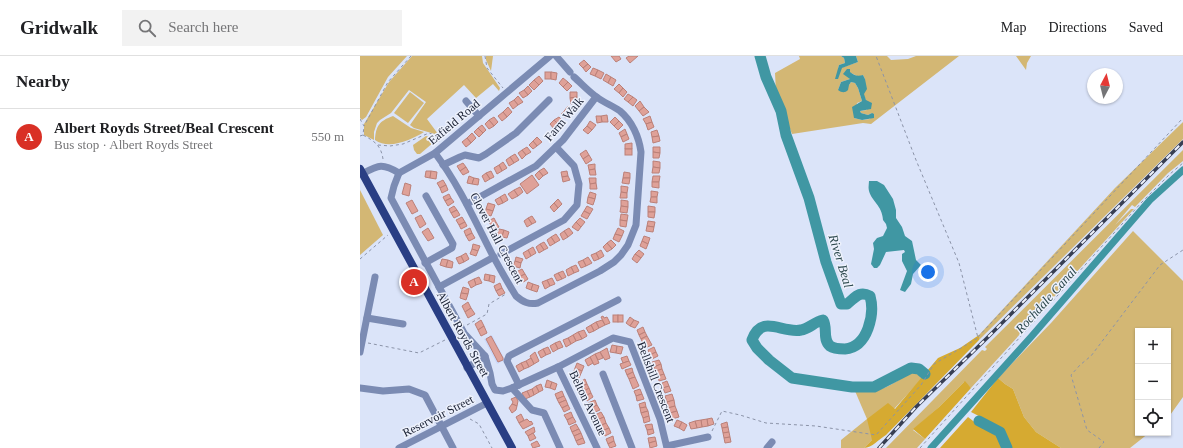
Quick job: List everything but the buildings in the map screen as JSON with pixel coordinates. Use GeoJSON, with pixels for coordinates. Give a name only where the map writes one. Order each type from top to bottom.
{"type":"FeatureCollection","features":[{"type":"Feature","properties":{"kind":"main road","name":"Albert Royds Street"},"geometry":{"type":"LineString","coordinates":[[361,171],[467,368],[512,448]]}},
{"type":"Feature","properties":{"kind":"street","name":"Eafield Road"},"geometry":{"type":"LineString","coordinates":[[399,173],[434,153],[550,56]]}},
{"type":"Feature","properties":{"kind":"street","name":"Clover Hall Crescent"},"geometry":{"type":"LineString","coordinates":[[434,153],[467,204],[497,256],[512,290],[521,301],[529,304],[538,303],[600,271],[614,262],[628,246],[636,225],[641,152],[638,136],[628,120],[620,111],[596,97],[556,56]]}},
{"type":"Feature","properties":{"kind":"street","name":"Farm Walk"},"geometry":{"type":"LineString","coordinates":[[467,204],[536,166],[564,140],[596,97]]}},
{"type":"Feature","properties":{"kind":"street"},"geometry":{"type":"LineString","coordinates":[[443,165],[460,157],[465,156],[479,158],[486,154],[516,133],[549,100]]}},
{"type":"Feature","properties":{"kind":"street"},"geometry":{"type":"LineString","coordinates":[[466,101],[479,116]]}},
{"type":"Feature","properties":{"kind":"street"},"geometry":{"type":"LineString","coordinates":[[439,287],[564,220],[578,205],[579,184],[574,166],[556,147]]}},
{"type":"Feature","properties":{"kind":"street"},"geometry":{"type":"LineString","coordinates":[[361,171],[387,166],[399,173]]}},
{"type":"Feature","properties":{"kind":"street","name":"Albert Royds Street"},"geometry":{"type":"LineString","coordinates":[[399,173],[391,198],[461,328],[485,356],[493,387],[495,390],[503,391]]}},
{"type":"Feature","properties":{"kind":"street"},"geometry":{"type":"LineString","coordinates":[[426,196],[453,244],[452,248],[426,263]]}},
{"type":"Feature","properties":{"kind":"street"},"geometry":{"type":"LineString","coordinates":[[360,352],[375,277]]}},
{"type":"Feature","properties":{"kind":"street"},"geometry":{"type":"LineString","coordinates":[[519,385],[507,361],[509,356],[618,300]]}},
{"type":"Feature","properties":{"kind":"street"},"geometry":{"type":"LineString","coordinates":[[367,318],[403,324]]}},
{"type":"Feature","properties":{"kind":"street","name":"Bellshill Crescent"},"geometry":{"type":"LineString","coordinates":[[503,391],[558,367],[613,338],[630,342],[660,419],[667,447]]}},
{"type":"Feature","properties":{"kind":"street"},"geometry":{"type":"LineString","coordinates":[[467,368],[485,356]]}},
{"type":"Feature","properties":{"kind":"street","name":"Belton Avenue"},"geometry":{"type":"LineString","coordinates":[[558,367],[597,448]]}},
{"type":"Feature","properties":{"kind":"street"},"geometry":{"type":"LineString","coordinates":[[603,374],[632,448]]}},
{"type":"Feature","properties":{"kind":"street"},"geometry":{"type":"LineString","coordinates":[[360,388],[383,391],[409,389],[425,395],[452,448]]}},
{"type":"Feature","properties":{"kind":"street"},"geometry":{"type":"LineString","coordinates":[[512,388],[532,410],[544,413],[560,448]]}},
{"type":"Feature","properties":{"kind":"street","name":"Reservoir Street"},"geometry":{"type":"LineString","coordinates":[[399,448],[487,403]]}},
{"type":"Feature","properties":{"kind":"street"},"geometry":{"type":"LineString","coordinates":[[667,447],[708,437]]}},
{"type":"Feature","properties":{"kind":"street"},"geometry":{"type":"LineString","coordinates":[[767,448],[772,442]]}},
{"type":"Feature","properties":{"kind":"path"},"geometry":{"type":"LineString","coordinates":[[363,135],[364,125],[388,82],[411,56]]}},
{"type":"Feature","properties":{"kind":"path"},"geometry":{"type":"LineString","coordinates":[[484,56],[487,68],[506,93]]}},
{"type":"Feature","properties":{"kind":"path"},"geometry":{"type":"LineString","coordinates":[[876,56],[916,160],[959,263],[978,338]]}},
{"type":"Feature","properties":{"kind":"path"},"geometry":{"type":"LineString","coordinates":[[708,437],[722,411],[766,423],[816,426],[876,435],[921,385],[934,364],[978,338],[1183,118]]}},
{"type":"Feature","properties":{"kind":"path"},"geometry":{"type":"LineString","coordinates":[[360,119],[364,125]]}},
{"type":"Feature","properties":{"kind":"path"},"geometry":{"type":"LineString","coordinates":[[378,145],[390,146],[403,144],[429,133],[434,135],[443,146]]}},
{"type":"Feature","properties":{"kind":"path"},"geometry":{"type":"LineString","coordinates":[[363,135],[378,145],[381,150],[383,166]]}},
{"type":"Feature","properties":{"kind":"path"},"geometry":{"type":"LineString","coordinates":[[920,448],[1141,203],[1183,163]]}},
{"type":"Feature","properties":{"kind":"path"},"geometry":{"type":"LineString","coordinates":[[360,260],[393,231]]}},
{"type":"Feature","properties":{"kind":"path"},"geometry":{"type":"LineString","coordinates":[[1099,448],[1104,442],[1087,430],[1071,375],[1091,356],[1160,265],[1183,250]]}},
{"type":"Feature","properties":{"kind":"path"},"geometry":{"type":"LineString","coordinates":[[461,328],[487,314],[489,304],[512,290]]}},
{"type":"Feature","properties":{"kind":"path"},"geometry":{"type":"LineString","coordinates":[[362,341],[419,353],[451,338]]}},
{"type":"Feature","properties":{"kind":"path"},"geometry":{"type":"LineString","coordinates":[[463,415],[479,424],[492,448]]}},
{"type":"Feature","properties":{"kind":"shaded area"},"geometry":{"type":"Polygon","coordinates":[[[360,56],[407,56],[388,77],[366,117],[362,120],[360,118],[360,56]]]}},
{"type":"Feature","properties":{"kind":"shaded area"},"geometry":{"type":"Polygon","coordinates":[[[412,56],[482,56],[483,63],[500,88],[499,91],[493,84],[476,98],[464,85],[427,119],[441,138],[439,140],[435,134],[414,128],[410,125],[426,102],[409,90],[391,113],[377,123],[374,132],[374,140],[364,135],[364,124],[389,82],[412,56]]]}},
{"type":"Feature","properties":{"kind":"shaded area"},"geometry":{"type":"Polygon","coordinates":[[[486,56],[493,56],[491,71],[486,60],[486,56]]]}},
{"type":"Feature","properties":{"kind":"shaded area"},"geometry":{"type":"Polygon","coordinates":[[[799,56],[841,56],[844,58],[845,63],[839,65],[838,69],[858,62],[856,56],[887,56],[891,60],[908,59],[916,56],[959,56],[871,124],[863,123],[792,134],[776,93],[775,73],[800,59],[799,56]],[[849,72],[850,79],[841,82],[838,90],[849,85],[851,82],[855,83],[862,101],[857,103],[854,118],[862,120],[870,119],[872,113],[868,115],[861,113],[860,111],[867,110],[866,100],[863,94],[865,79],[863,75],[859,77],[849,72]]]}},
{"type":"Feature","properties":{"kind":"shaded area"},"geometry":{"type":"Polygon","coordinates":[[[841,56],[856,56],[858,62],[842,68],[838,79],[835,79],[839,65],[845,63],[844,58],[841,56]]]}},
{"type":"Feature","properties":{"kind":"shaded area"},"geometry":{"type":"Polygon","coordinates":[[[1016,56],[1031,56],[1027,63],[1026,70],[1016,56]]]}},
{"type":"Feature","properties":{"kind":"shaded area"},"geometry":{"type":"Polygon","coordinates":[[[847,69],[850,69],[850,72],[856,75],[863,75],[867,89],[864,94],[866,100],[872,103],[871,109],[860,111],[861,113],[868,115],[872,113],[874,114],[874,118],[862,120],[854,118],[852,107],[862,101],[855,83],[851,82],[846,92],[838,90],[841,82],[850,79],[843,74],[847,69]]]}},
{"type":"Feature","properties":{"kind":"shaded area"},"geometry":{"type":"Polygon","coordinates":[[[410,92],[424,103],[408,123],[394,113],[410,92]]]}},
{"type":"Feature","properties":{"kind":"shaded area"},"geometry":{"type":"Polygon","coordinates":[[[393,116],[411,128],[424,132],[400,143],[387,144],[375,140],[377,128],[381,122],[393,116]]]}},
{"type":"Feature","properties":{"kind":"shaded area"},"geometry":{"type":"Polygon","coordinates":[[[1183,122],[1183,139],[979,340],[979,335],[1115,188],[1183,122]]]}},
{"type":"Feature","properties":{"kind":"shaded area"},"geometry":{"type":"Polygon","coordinates":[[[426,136],[434,142],[420,154],[417,154],[413,145],[426,136]]]}},
{"type":"Feature","properties":{"kind":"shaded area"},"geometry":{"type":"Polygon","coordinates":[[[1183,150],[1183,161],[1168,173],[1135,207],[1132,205],[1115,225],[1131,209],[1134,209],[971,388],[964,382],[913,430],[925,439],[917,448],[886,448],[982,350],[985,351],[987,349],[985,347],[1183,150]]]}},
{"type":"Feature","properties":{"kind":"shaded area"},"geometry":{"type":"Polygon","coordinates":[[[869,181],[877,181],[884,185],[893,199],[896,210],[896,218],[902,227],[905,236],[912,241],[916,260],[921,265],[913,274],[911,284],[905,292],[900,290],[907,271],[902,261],[902,254],[905,252],[904,250],[886,252],[877,268],[874,268],[871,264],[874,249],[873,243],[877,238],[883,236],[887,228],[879,207],[870,195],[869,181]]]}},
{"type":"Feature","properties":{"kind":"shaded area"},"geometry":{"type":"Polygon","coordinates":[[[360,190],[383,235],[360,255],[360,190]]]}},
{"type":"Feature","properties":{"kind":"shaded area"},"geometry":{"type":"Polygon","coordinates":[[[1133,231],[1183,281],[1183,397],[1171,414],[1171,328],[1135,328],[1135,436],[1145,436],[1130,448],[1061,448],[1036,432],[1024,417],[1013,389],[998,378],[1051,323],[1133,231]]]}},
{"type":"Feature","properties":{"kind":"shaded area"},"geometry":{"type":"Polygon","coordinates":[[[492,335],[505,360],[497,364],[484,339],[492,335]]]}},
{"type":"Feature","properties":{"kind":"shaded area"},"geometry":{"type":"Polygon","coordinates":[[[979,335],[979,340],[886,435],[873,445],[864,448],[872,440],[867,419],[888,403],[895,409],[938,358],[960,348],[979,335]]]}},
{"type":"Feature","properties":{"kind":"shaded area"},"geometry":{"type":"Polygon","coordinates":[[[915,370],[924,376],[894,409],[872,440],[864,448],[841,448],[841,440],[867,419],[855,391],[867,392],[883,388],[915,370]]]}},
{"type":"Feature","properties":{"kind":"shaded area"},"geometry":{"type":"Polygon","coordinates":[[[998,378],[1013,389],[1024,417],[1036,432],[1061,448],[1009,448],[1002,428],[971,412],[998,378]]]}},
{"type":"Feature","properties":{"kind":"shaded area"},"geometry":{"type":"Polygon","coordinates":[[[965,381],[971,388],[925,439],[913,429],[939,407],[965,381]]]}},
{"type":"Feature","properties":{"kind":"shaded area"},"geometry":{"type":"Polygon","coordinates":[[[968,417],[977,424],[998,434],[1003,448],[940,448],[968,417]]]}},
{"type":"Feature","properties":{"kind":"waterway","name":"River Beal"},"geometry":{"type":"LineString","coordinates":[[760,56],[766,77],[781,111],[786,135],[809,198],[826,262],[841,304],[847,304],[860,294],[866,294],[870,296],[871,312],[868,328],[864,336],[853,347],[845,349],[833,348],[830,346],[826,340],[823,320],[801,330],[767,326],[756,332],[752,340],[757,348],[769,360],[792,378],[852,387],[874,387],[911,368],[919,369],[925,374]]}},
{"type":"Feature","properties":{"kind":"waterway","name":"Rochdale Canal"},"geometry":{"type":"LineString","coordinates":[[931,448],[1031,337],[1150,200],[1183,170]]}},
{"type":"Feature","properties":{"kind":"waterway","name":"River Beal"},"geometry":{"type":"LineString","coordinates":[[979,421],[1000,432],[1007,448]]}},
{"type":"Feature","properties":{"kind":"railway"},"geometry":{"type":"LineString","coordinates":[[879,448],[916,407],[1183,142]]}},
{"type":"Feature","properties":{"kind":"place","name":"Albert Royds Street/Beal Crescent"},"geometry":{"type":"Point","coordinates":[414,282]}}]}
